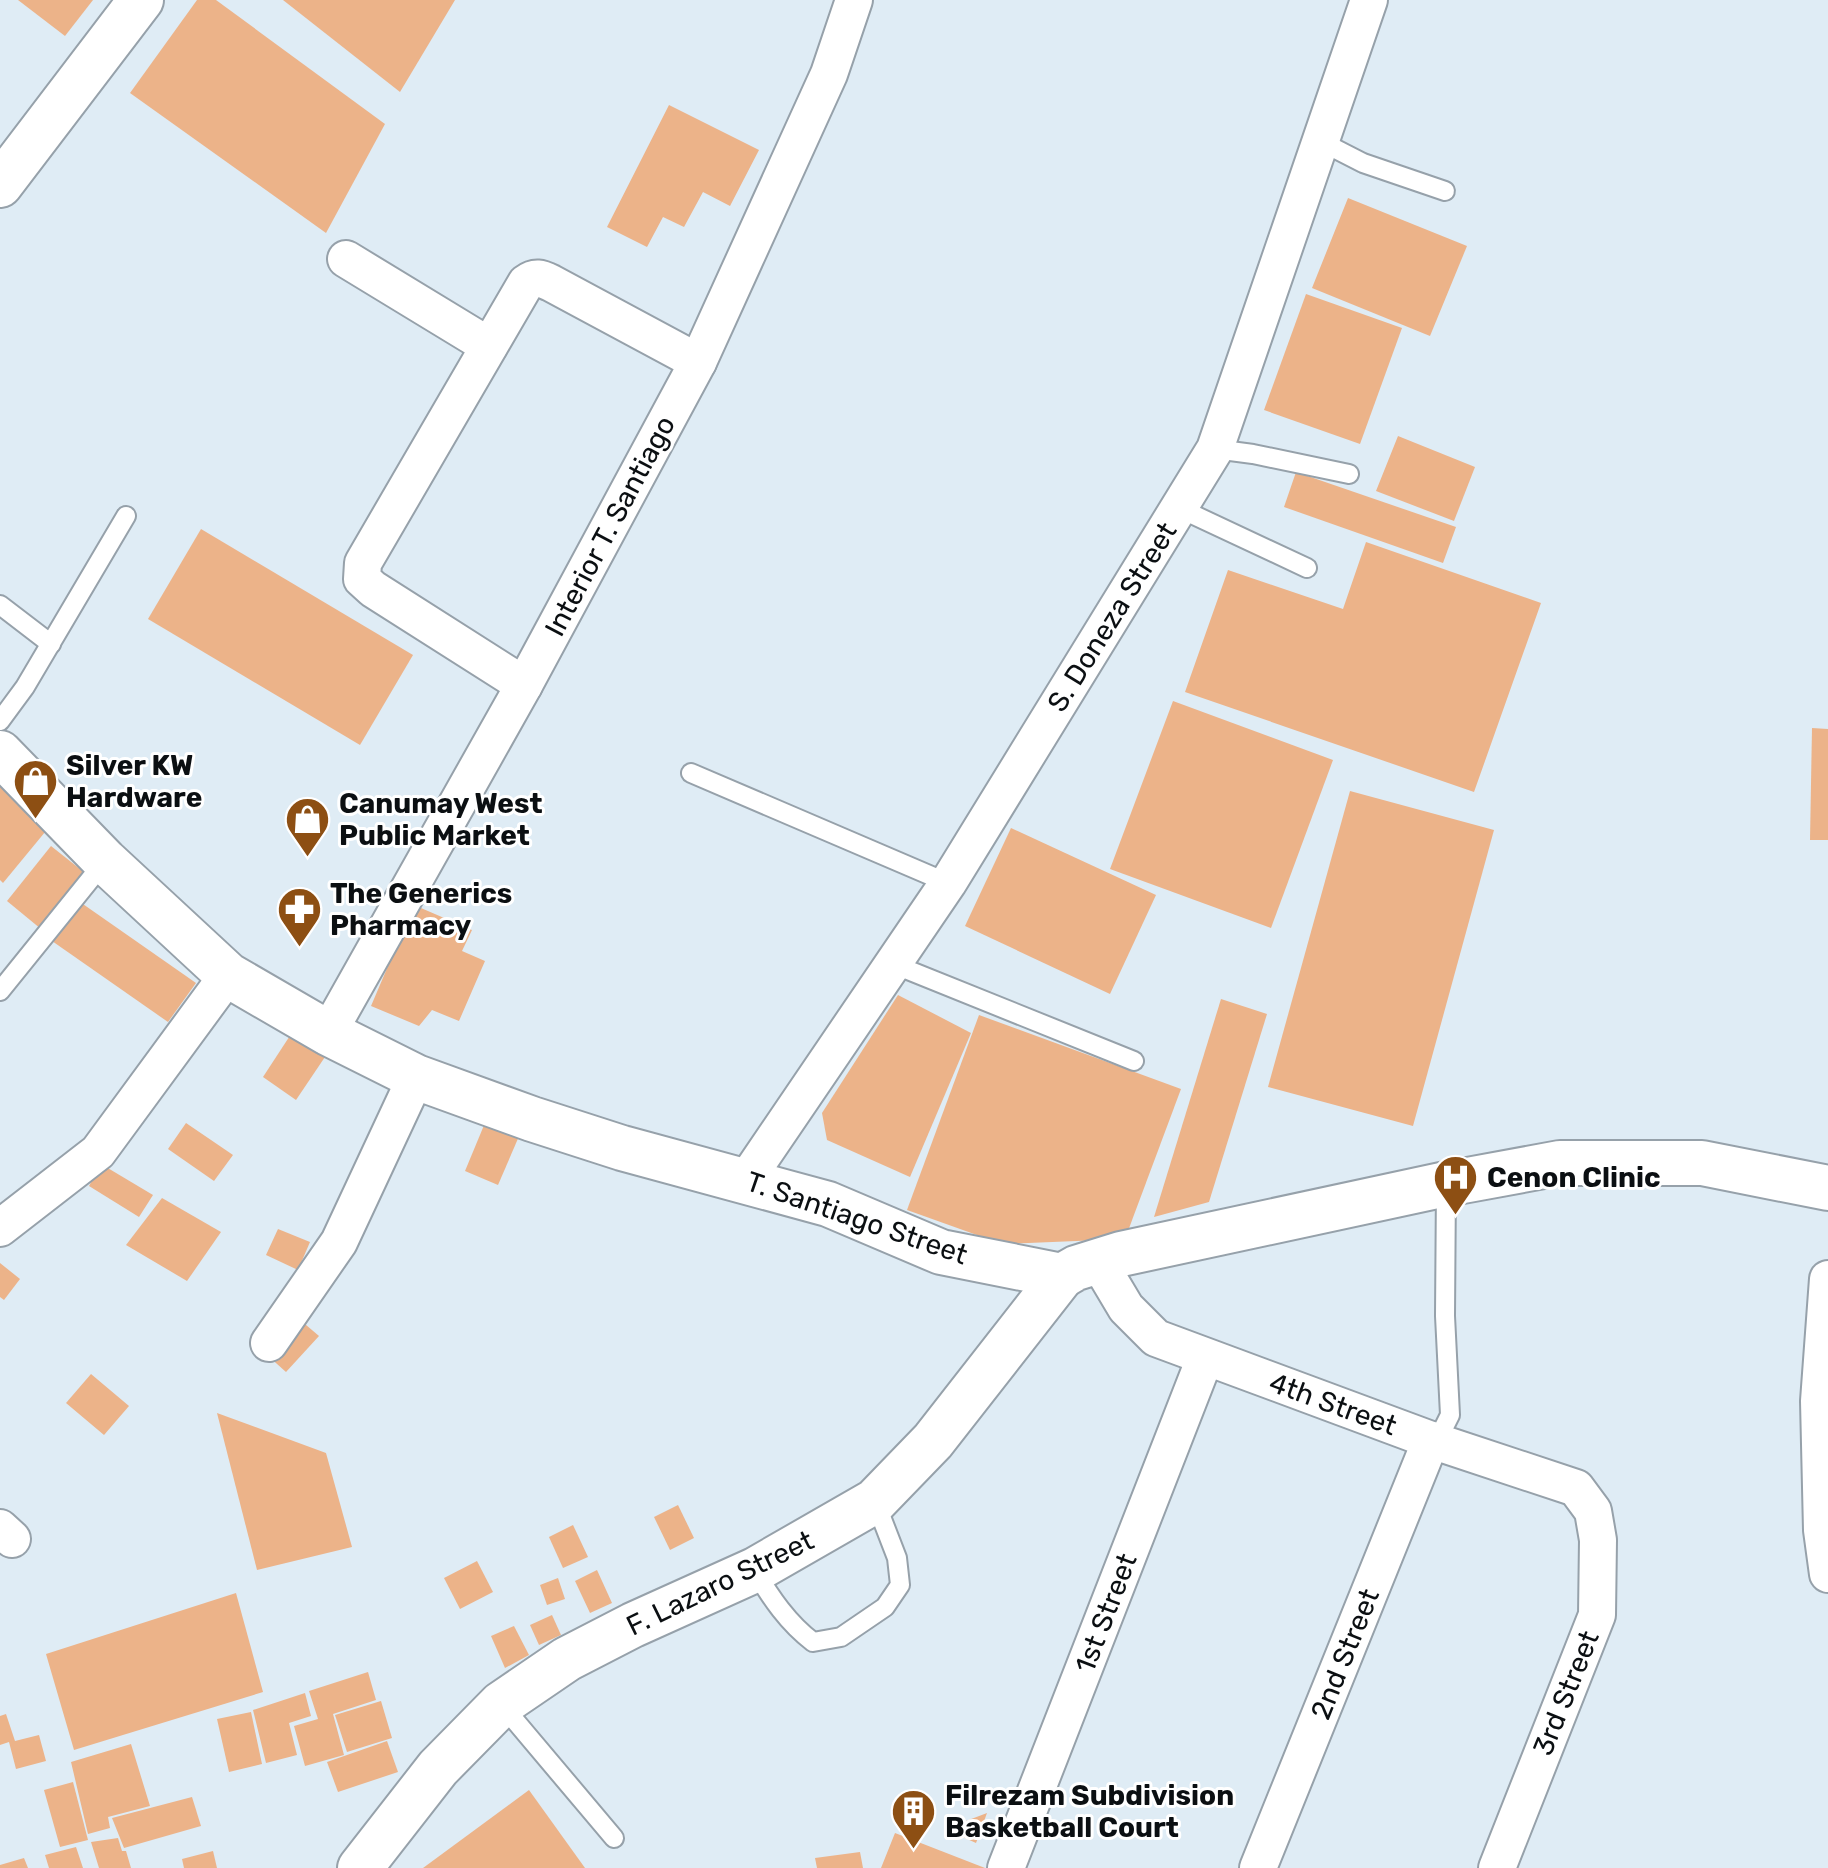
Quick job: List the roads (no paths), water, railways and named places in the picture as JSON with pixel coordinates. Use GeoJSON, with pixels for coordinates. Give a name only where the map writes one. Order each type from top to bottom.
{"type":"FeatureCollection","features":[{"type":"Feature","properties":{"kind":"main road"},"geometry":{"type":"LineString","coordinates":[[0,185],[141,0]]}},
{"type":"Feature","properties":{"kind":"main road","name":"T. Santiago Street"},"geometry":{"type":"LineString","coordinates":[[0,753],[105,861],[228,975],[328,1033],[416,1077],[532,1119],[622,1148],[828,1204],[941,1252],[1080,1268],[1446,1184],[1560,1163],[1702,1163],[1828,1188]]}},
{"type":"Feature","properties":{"kind":"main road","name":"F. Lazaro Street"},"geometry":{"type":"LineString","coordinates":[[360,1868],[438,1768],[501,1704],[567,1659],[633,1625],[755,1570],[875,1501],[933,1441],[1080,1268]]}},
{"type":"Feature","properties":{"kind":"street","name":"Interior T. Santiago"},"geometry":{"type":"LineString","coordinates":[[328,1033],[524,685],[698,362],[829,74],[854,0]]}},
{"type":"Feature","properties":{"kind":"street","name":"S. Doneza Street"},"geometry":{"type":"LineString","coordinates":[[746,1180],[948,883],[1215,449],[1369,0]]}},
{"type":"Feature","properties":{"kind":"street"},"geometry":{"type":"LineString","coordinates":[[346,259],[489,346]]}},
{"type":"Feature","properties":{"kind":"street"},"geometry":{"type":"LineString","coordinates":[[524,685],[373,589],[362,579],[363,563],[526,283],[532,278],[540,278],[698,362]]}},
{"type":"Feature","properties":{"kind":"street"},"geometry":{"type":"LineString","coordinates":[[0,1228],[98,1152],[228,975]]}},
{"type":"Feature","properties":{"kind":"street"},"geometry":{"type":"LineString","coordinates":[[269,1343],[339,1242],[416,1077]]}},
{"type":"Feature","properties":{"kind":"street","name":"4th Street"},"geometry":{"type":"LineString","coordinates":[[1080,1268],[1156,1338],[1431,1440],[1576,1488],[1593,1511]]}},
{"type":"Feature","properties":{"kind":"street"},"geometry":{"type":"LineString","coordinates":[[1828,1279],[1819,1401],[1822,1530],[1828,1574]]}},
{"type":"Feature","properties":{"kind":"street","name":"1st Street"},"geometry":{"type":"LineString","coordinates":[[1006,1868],[1205,1358]]}},
{"type":"Feature","properties":{"kind":"street","name":"2nd Street"},"geometry":{"type":"LineString","coordinates":[[1258,1868],[1431,1440]]}},
{"type":"Feature","properties":{"kind":"street","name":"3rd Street"},"geometry":{"type":"LineString","coordinates":[[1497,1868],[1597,1615],[1598,1540],[1593,1511]]}},
{"type":"Feature","properties":{"kind":"lane"},"geometry":{"type":"LineString","coordinates":[[1320,141],[1363,163],[1445,191]]}},
{"type":"Feature","properties":{"kind":"lane"},"geometry":{"type":"LineString","coordinates":[[1215,449],[1349,474]]}},
{"type":"Feature","properties":{"kind":"lane"},"geometry":{"type":"LineString","coordinates":[[1179,508],[1307,568]]}},
{"type":"Feature","properties":{"kind":"lane"},"geometry":{"type":"LineString","coordinates":[[0,721],[25,687],[126,516]]}},
{"type":"Feature","properties":{"kind":"lane"},"geometry":{"type":"LineString","coordinates":[[0,605],[51,644]]}},
{"type":"Feature","properties":{"kind":"lane"},"geometry":{"type":"LineString","coordinates":[[691,773],[948,883]]}},
{"type":"Feature","properties":{"kind":"lane"},"geometry":{"type":"LineString","coordinates":[[0,991],[105,861]]}},
{"type":"Feature","properties":{"kind":"lane"},"geometry":{"type":"LineString","coordinates":[[893,964],[1134,1061]]}},
{"type":"Feature","properties":{"kind":"lane"},"geometry":{"type":"LineString","coordinates":[[1431,1440],[1443,1429],[1450,1415],[1445,1316],[1446,1184]]}},
{"type":"Feature","properties":{"kind":"lane"},"geometry":{"type":"LineString","coordinates":[[755,1570],[795,1629],[813,1642],[841,1637],[885,1607],[900,1585],[897,1558],[875,1501]]}},
{"type":"Feature","properties":{"kind":"lane"},"geometry":{"type":"LineString","coordinates":[[501,1704],[614,1838]]}},
{"type":"Feature","properties":{"kind":"place","name":"Silver KW Hardware"},"geometry":{"type":"Point","coordinates":[35,820]}},
{"type":"Feature","properties":{"kind":"place","name":"Canumay West Public Market"},"geometry":{"type":"Point","coordinates":[308,858]}},
{"type":"Feature","properties":{"kind":"place","name":"The Generics Pharmacy"},"geometry":{"type":"Point","coordinates":[299,948]}},
{"type":"Feature","properties":{"kind":"place","name":"Cenon Clinic"},"geometry":{"type":"Point","coordinates":[1456,1216]}},
{"type":"Feature","properties":{"kind":"place","name":"Filrezam Subdivision Basketball Court"},"geometry":{"type":"Point","coordinates":[914,1850]}}]}
